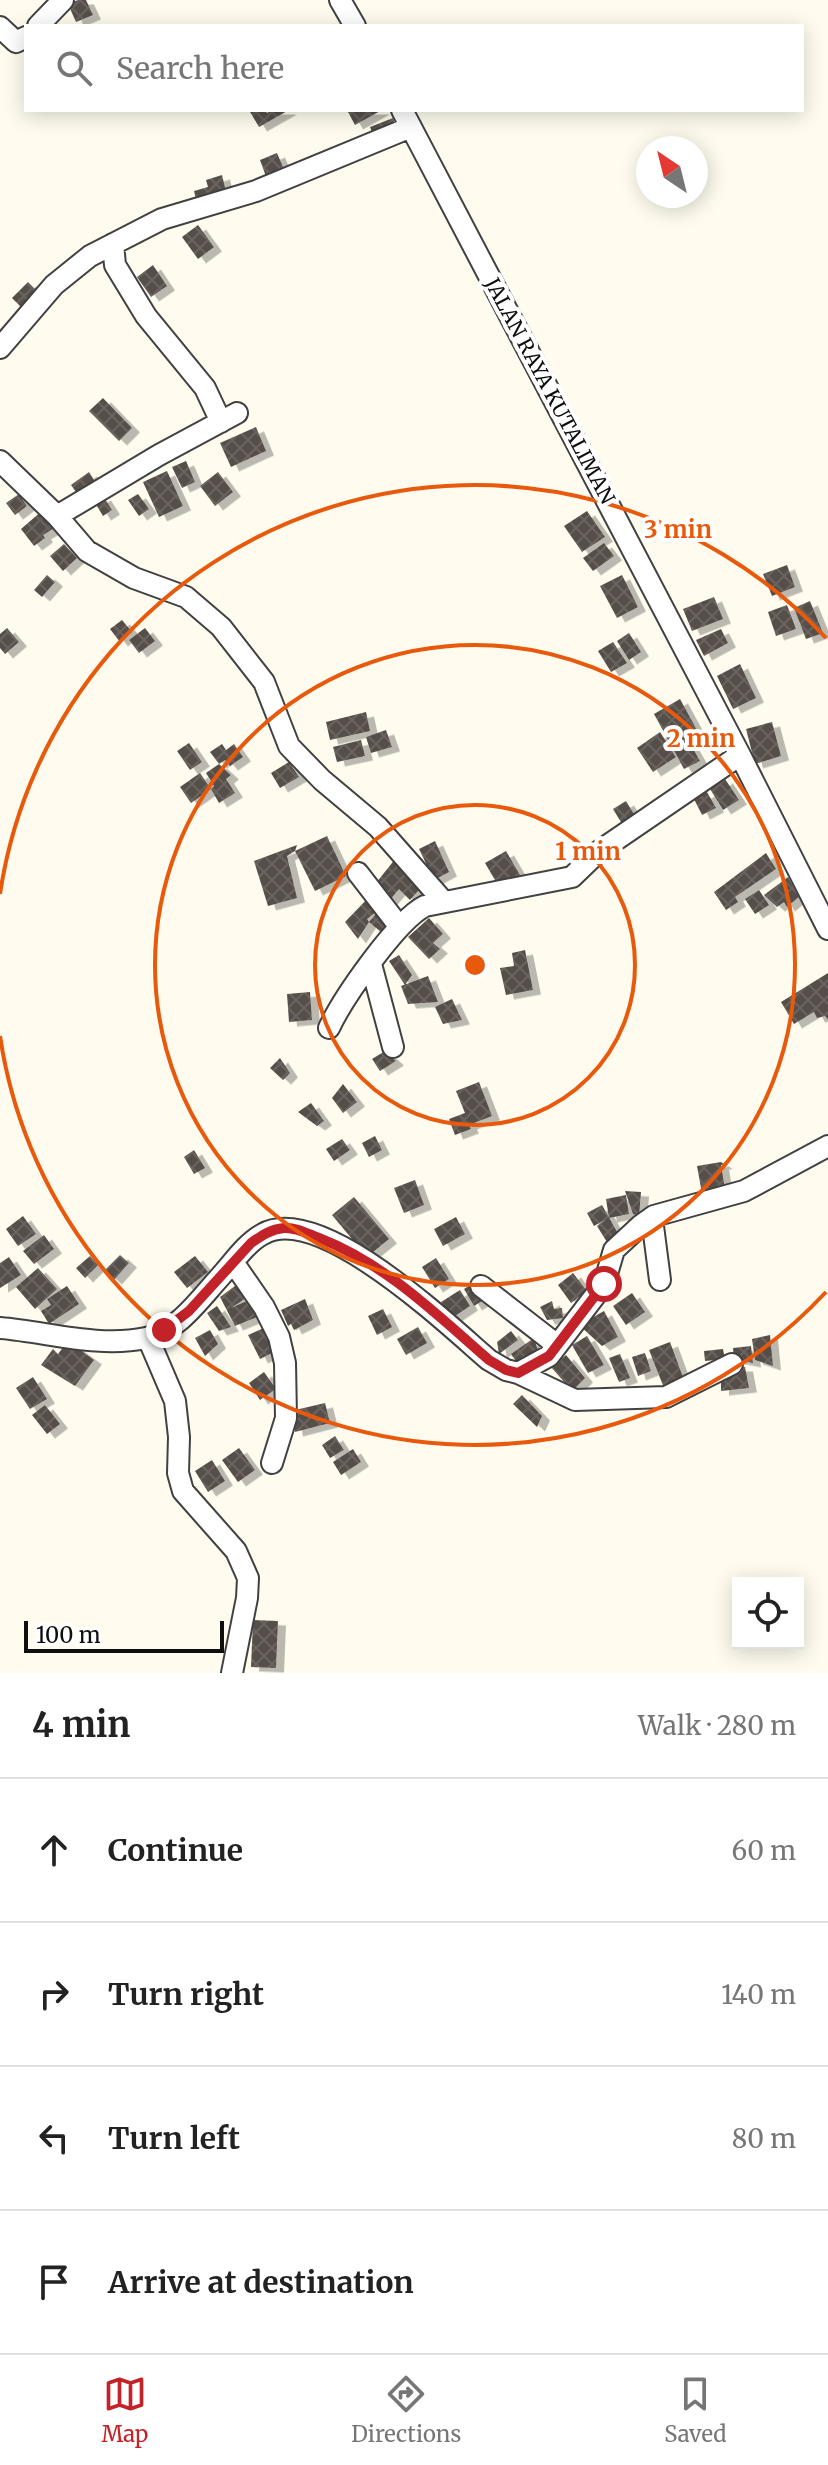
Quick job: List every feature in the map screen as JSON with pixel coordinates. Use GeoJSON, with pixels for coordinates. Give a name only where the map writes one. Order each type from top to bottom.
{"type":"FeatureCollection","features":[{"type":"Feature","properties":{"kind":"street"},"geometry":{"type":"LineString","coordinates":[[40,24],[63,0]]}},
{"type":"Feature","properties":{"kind":"street"},"geometry":{"type":"LineString","coordinates":[[340,0],[354,24]]}},
{"type":"Feature","properties":{"kind":"street"},"geometry":{"type":"LineString","coordinates":[[0,27],[16,42],[24,38]]}},
{"type":"Feature","properties":{"kind":"street"},"geometry":{"type":"LineString","coordinates":[[0,348],[54,285],[90,256],[162,219],[256,191],[406,119]]}},
{"type":"Feature","properties":{"kind":"street","name":"JALAN RAYA KUTALIMAN"},"geometry":{"type":"LineString","coordinates":[[406,119],[826,923]]}},
{"type":"Feature","properties":{"kind":"street"},"geometry":{"type":"LineString","coordinates":[[57,516],[229,418],[146,316],[115,265],[113,244]]}},
{"type":"Feature","properties":{"kind":"street"},"geometry":{"type":"LineString","coordinates":[[2,467],[57,516],[87,551],[134,578],[186,597],[221,627],[264,682],[289,746],[322,780],[378,827],[444,902]]}},
{"type":"Feature","properties":{"kind":"street"},"geometry":{"type":"LineString","coordinates":[[329,1028],[336,1013],[411,913],[425,906],[572,877],[598,852],[740,755]]}},
{"type":"Feature","properties":{"kind":"street"},"geometry":{"type":"LineString","coordinates":[[358,873],[399,926]]}},
{"type":"Feature","properties":{"kind":"street"},"geometry":{"type":"LineString","coordinates":[[371,964],[393,1047]]}},
{"type":"Feature","properties":{"kind":"street"},"geometry":{"type":"LineString","coordinates":[[518,1373],[549,1356],[604,1284],[614,1250],[654,1216],[744,1191],[828,1146]]}},
{"type":"Feature","properties":{"kind":"street"},"geometry":{"type":"LineString","coordinates":[[654,1216],[660,1280]]}},
{"type":"Feature","properties":{"kind":"street"},"geometry":{"type":"LineString","coordinates":[[0,1328],[97,1342],[148,1338],[175,1323],[251,1243],[263,1234],[284,1228],[295,1229],[346,1249],[387,1273],[489,1360],[575,1400],[666,1397],[732,1364]]}},
{"type":"Feature","properties":{"kind":"street"},"geometry":{"type":"LineString","coordinates":[[233,1262],[264,1307],[279,1337],[285,1363],[286,1418],[272,1463]]}},
{"type":"Feature","properties":{"kind":"street"},"geometry":{"type":"LineString","coordinates":[[481,1286],[557,1345]]}},
{"type":"Feature","properties":{"kind":"street"},"geometry":{"type":"LineString","coordinates":[[148,1338],[175,1401],[179,1437],[178,1473],[183,1491],[236,1551],[248,1578],[232,1673]]}},
{"type":"Feature","properties":{"kind":"building"},"geometry":{"type":"Polygon","coordinates":[[[86,0],[93,15],[76,22],[68,4],[86,0]]]}},
{"type":"Feature","properties":{"kind":"building"},"geometry":{"type":"Polygon","coordinates":[[[250,112],[285,112],[259,127],[250,112]]]}},
{"type":"Feature","properties":{"kind":"building"},"geometry":{"type":"Polygon","coordinates":[[[348,112],[378,112],[355,125],[348,112]]]}},
{"type":"Feature","properties":{"kind":"building"},"geometry":{"type":"Polygon","coordinates":[[[393,118],[397,130],[374,138],[370,127],[393,118]]]}},
{"type":"Feature","properties":{"kind":"building"},"geometry":{"type":"Polygon","coordinates":[[[277,153],[286,174],[268,182],[260,160],[277,153]]]}},
{"type":"Feature","properties":{"kind":"building"},"geometry":{"type":"Polygon","coordinates":[[[222,175],[227,196],[197,204],[194,191],[208,187],[206,180],[222,175]]]}},
{"type":"Feature","properties":{"kind":"building"},"geometry":{"type":"Polygon","coordinates":[[[198,225],[214,247],[198,259],[182,237],[198,225]]]}},
{"type":"Feature","properties":{"kind":"building"},"geometry":{"type":"Polygon","coordinates":[[[153,265],[167,286],[151,297],[137,277],[153,265]]]}},
{"type":"Feature","properties":{"kind":"building"},"geometry":{"type":"Polygon","coordinates":[[[28,282],[41,295],[25,311],[12,298],[28,282]]]}},
{"type":"Feature","properties":{"kind":"building"},"geometry":{"type":"Polygon","coordinates":[[[103,398],[132,428],[119,441],[89,411],[103,398]]]}},
{"type":"Feature","properties":{"kind":"building"},"geometry":{"type":"Polygon","coordinates":[[[256,427],[266,451],[231,467],[220,443],[256,427]]]}},
{"type":"Feature","properties":{"kind":"building"},"geometry":{"type":"Polygon","coordinates":[[[186,461],[195,482],[182,488],[172,467],[186,461]]]}},
{"type":"Feature","properties":{"kind":"building"},"geometry":{"type":"Polygon","coordinates":[[[167,471],[183,506],[159,517],[143,482],[167,471]]]}},
{"type":"Feature","properties":{"kind":"building"},"geometry":{"type":"Polygon","coordinates":[[[89,472],[98,486],[80,498],[71,485],[89,472]]]}},
{"type":"Feature","properties":{"kind":"building"},"geometry":{"type":"Polygon","coordinates":[[[218,472],[233,492],[215,506],[200,486],[218,472]]]}},
{"type":"Feature","properties":{"kind":"building"},"geometry":{"type":"Polygon","coordinates":[[[19,494],[27,506],[15,515],[6,503],[19,494]]]}},
{"type":"Feature","properties":{"kind":"building"},"geometry":{"type":"Polygon","coordinates":[[[138,494],[149,509],[139,516],[128,500],[138,494]]]}},
{"type":"Feature","properties":{"kind":"building"},"geometry":{"type":"Polygon","coordinates":[[[103,496],[112,510],[103,516],[94,501],[103,496]]]}},
{"type":"Feature","properties":{"kind":"building"},"geometry":{"type":"Polygon","coordinates":[[[43,510],[53,529],[34,546],[21,529],[43,510]]]}},
{"type":"Feature","properties":{"kind":"building"},"geometry":{"type":"Polygon","coordinates":[[[587,511],[605,537],[582,552],[564,526],[587,511]]]}},
{"type":"Feature","properties":{"kind":"building"},"geometry":{"type":"Polygon","coordinates":[[[604,543],[614,556],[593,571],[583,558],[604,543]]]}},
{"type":"Feature","properties":{"kind":"building"},"geometry":{"type":"Polygon","coordinates":[[[64,544],[77,558],[63,571],[50,556],[64,544]]]}},
{"type":"Feature","properties":{"kind":"building"},"geometry":{"type":"Polygon","coordinates":[[[787,565],[795,587],[772,596],[763,574],[787,565]]]}},
{"type":"Feature","properties":{"kind":"building"},"geometry":{"type":"Polygon","coordinates":[[[47,575],[55,582],[42,597],[34,590],[47,575]]]}},
{"type":"Feature","properties":{"kind":"building"},"geometry":{"type":"Polygon","coordinates":[[[622,575],[638,607],[617,618],[600,586],[622,575]]]}},
{"type":"Feature","properties":{"kind":"building"},"geometry":{"type":"Polygon","coordinates":[[[714,597],[723,619],[692,631],[683,609],[714,597]]]}},
{"type":"Feature","properties":{"kind":"building"},"geometry":{"type":"Polygon","coordinates":[[[810,601],[823,633],[806,639],[794,608],[810,601]]]}},
{"type":"Feature","properties":{"kind":"building"},"geometry":{"type":"Polygon","coordinates":[[[787,605],[796,629],[776,636],[768,612],[787,605]]]}},
{"type":"Feature","properties":{"kind":"building"},"geometry":{"type":"Polygon","coordinates":[[[122,620],[132,632],[120,642],[110,629],[122,620]]]}},
{"type":"Feature","properties":{"kind":"building"},"geometry":{"type":"Polygon","coordinates":[[[7,628],[19,642],[5,654],[0,648],[0,634],[7,628]]]}},
{"type":"Feature","properties":{"kind":"building"},"geometry":{"type":"Polygon","coordinates":[[[145,628],[155,641],[139,653],[129,640],[145,628]]]}},
{"type":"Feature","properties":{"kind":"building"},"geometry":{"type":"Polygon","coordinates":[[[721,629],[728,643],[704,656],[696,640],[721,629]]]}},
{"type":"Feature","properties":{"kind":"building"},"geometry":{"type":"Polygon","coordinates":[[[629,633],[641,652],[629,660],[617,641],[629,633]]]}},
{"type":"Feature","properties":{"kind":"building"},"geometry":{"type":"Polygon","coordinates":[[[613,642],[627,663],[611,672],[598,651],[613,642]]]}},
{"type":"Feature","properties":{"kind":"building"},"geometry":{"type":"Polygon","coordinates":[[[740,664],[756,698],[733,709],[717,676],[740,664]]]}},
{"type":"Feature","properties":{"kind":"building"},"geometry":{"type":"Polygon","coordinates":[[[680,699],[698,732],[687,738],[700,761],[684,769],[654,714],[680,699]]]}},
{"type":"Feature","properties":{"kind":"building"},"geometry":{"type":"Polygon","coordinates":[[[366,712],[370,731],[330,740],[326,722],[366,712]]]}},
{"type":"Feature","properties":{"kind":"building"},"geometry":{"type":"Polygon","coordinates":[[[772,722],[781,756],[755,764],[746,729],[772,722]]]}},
{"type":"Feature","properties":{"kind":"building"},"geometry":{"type":"Polygon","coordinates":[[[386,730],[392,747],[371,753],[366,737],[386,730]]]}},
{"type":"Feature","properties":{"kind":"building"},"geometry":{"type":"Polygon","coordinates":[[[660,732],[676,757],[653,772],[637,748],[660,732]]]}},
{"type":"Feature","properties":{"kind":"building"},"geometry":{"type":"Polygon","coordinates":[[[361,740],[365,756],[337,762],[333,747],[361,740]]]}},
{"type":"Feature","properties":{"kind":"building"},"geometry":{"type":"Polygon","coordinates":[[[189,743],[202,762],[190,770],[177,751],[189,743]]]}},
{"type":"Feature","properties":{"kind":"building"},"geometry":{"type":"Polygon","coordinates":[[[222,744],[226,750],[234,744],[243,757],[230,766],[225,760],[219,764],[210,752],[222,744]]]}},
{"type":"Feature","properties":{"kind":"building"},"geometry":{"type":"Polygon","coordinates":[[[289,762],[299,777],[280,788],[271,773],[289,762]]]}},
{"type":"Feature","properties":{"kind":"building"},"geometry":{"type":"Polygon","coordinates":[[[219,764],[231,775],[226,779],[235,793],[219,803],[206,773],[219,764]]]}},
{"type":"Feature","properties":{"kind":"building"},"geometry":{"type":"Polygon","coordinates":[[[200,773],[211,789],[191,803],[180,787],[200,773]]]}},
{"type":"Feature","properties":{"kind":"building"},"geometry":{"type":"Polygon","coordinates":[[[725,779],[739,800],[723,810],[710,789],[725,779]]]}},
{"type":"Feature","properties":{"kind":"building"},"geometry":{"type":"Polygon","coordinates":[[[707,792],[716,808],[702,815],[694,799],[707,792]]]}},
{"type":"Feature","properties":{"kind":"building"},"geometry":{"type":"Polygon","coordinates":[[[626,801],[637,819],[624,827],[613,809],[626,801]]]}},
{"type":"Feature","properties":{"kind":"building"},"geometry":{"type":"Polygon","coordinates":[[[327,836],[346,876],[315,891],[295,851],[327,836]]]}},
{"type":"Feature","properties":{"kind":"building"},"geometry":{"type":"Polygon","coordinates":[[[435,841],[449,872],[434,880],[419,849],[435,841]]]}},
{"type":"Feature","properties":{"kind":"building"},"geometry":{"type":"Polygon","coordinates":[[[297,845],[295,851],[287,856],[297,898],[268,906],[254,861],[297,845]]]}},
{"type":"Feature","properties":{"kind":"building"},"geometry":{"type":"Polygon","coordinates":[[[506,851],[520,875],[499,887],[485,863],[506,851]]]}},
{"type":"Feature","properties":{"kind":"building"},"geometry":{"type":"Polygon","coordinates":[[[766,853],[776,869],[735,897],[738,902],[726,910],[714,892],[766,853]]]}},
{"type":"Feature","properties":{"kind":"building"},"geometry":{"type":"Polygon","coordinates":[[[396,858],[425,883],[410,900],[399,889],[389,901],[372,888],[396,858]]]}},
{"type":"Feature","properties":{"kind":"building"},"geometry":{"type":"Polygon","coordinates":[[[788,877],[799,897],[787,907],[784,902],[777,907],[764,895],[788,877]]]}},
{"type":"Feature","properties":{"kind":"building"},"geometry":{"type":"Polygon","coordinates":[[[759,890],[769,905],[755,914],[745,899],[759,890]]]}},
{"type":"Feature","properties":{"kind":"building"},"geometry":{"type":"Polygon","coordinates":[[[371,895],[381,908],[367,919],[369,922],[358,939],[345,922],[371,895]]]}},
{"type":"Feature","properties":{"kind":"building"},"geometry":{"type":"Polygon","coordinates":[[[381,908],[393,918],[381,932],[369,922],[381,908]]]}},
{"type":"Feature","properties":{"kind":"building"},"geometry":{"type":"Polygon","coordinates":[[[429,918],[443,934],[433,943],[440,949],[429,959],[408,937],[429,918]]]}},
{"type":"Feature","properties":{"kind":"building"},"geometry":{"type":"Polygon","coordinates":[[[525,950],[533,990],[506,995],[500,968],[514,966],[512,953],[525,950]]]}},
{"type":"Feature","properties":{"kind":"building"},"geometry":{"type":"Polygon","coordinates":[[[399,955],[412,975],[405,985],[389,961],[399,955]]]}},
{"type":"Feature","properties":{"kind":"building"},"geometry":{"type":"Polygon","coordinates":[[[828,973],[828,1020],[825,1016],[817,1018],[814,1012],[794,1024],[781,1002],[828,973]]]}},
{"type":"Feature","properties":{"kind":"building"},"geometry":{"type":"Polygon","coordinates":[[[428,976],[438,1002],[408,1004],[401,986],[428,976]]]}},
{"type":"Feature","properties":{"kind":"building"},"geometry":{"type":"Polygon","coordinates":[[[310,992],[312,1020],[289,1022],[287,994],[310,992]]]}},
{"type":"Feature","properties":{"kind":"building"},"geometry":{"type":"Polygon","coordinates":[[[452,999],[462,1020],[443,1024],[435,1007],[452,999]]]}},
{"type":"Feature","properties":{"kind":"building"},"geometry":{"type":"Polygon","coordinates":[[[385,1051],[396,1061],[380,1071],[372,1059],[385,1051]]]}},
{"type":"Feature","properties":{"kind":"building"},"geometry":{"type":"Polygon","coordinates":[[[280,1058],[290,1073],[283,1080],[270,1068],[280,1058]]]}},
{"type":"Feature","properties":{"kind":"building"},"geometry":{"type":"Polygon","coordinates":[[[479,1082],[492,1116],[469,1125],[471,1129],[455,1135],[449,1119],[465,1113],[456,1091],[479,1082]]]}},
{"type":"Feature","properties":{"kind":"building"},"geometry":{"type":"Polygon","coordinates":[[[343,1084],[357,1102],[343,1113],[332,1098],[343,1084]]]}},
{"type":"Feature","properties":{"kind":"building"},"geometry":{"type":"Polygon","coordinates":[[[311,1103],[324,1121],[317,1126],[298,1112],[311,1103]]]}},
{"type":"Feature","properties":{"kind":"building"},"geometry":{"type":"Polygon","coordinates":[[[375,1136],[382,1150],[369,1157],[362,1143],[375,1136]]]}},
{"type":"Feature","properties":{"kind":"building"},"geometry":{"type":"Polygon","coordinates":[[[342,1139],[350,1150],[334,1161],[326,1149],[342,1139]]]}},
{"type":"Feature","properties":{"kind":"building"},"geometry":{"type":"Polygon","coordinates":[[[194,1150],[205,1168],[194,1174],[184,1157],[194,1150]]]}},
{"type":"Feature","properties":{"kind":"building"},"geometry":{"type":"Polygon","coordinates":[[[721,1162],[725,1165],[721,1165],[726,1195],[703,1199],[697,1166],[721,1162]]]}},
{"type":"Feature","properties":{"kind":"building"},"geometry":{"type":"Polygon","coordinates":[[[415,1180],[424,1205],[404,1213],[394,1188],[415,1180]]]}},
{"type":"Feature","properties":{"kind":"building"},"geometry":{"type":"Polygon","coordinates":[[[625,1191],[641,1192],[639,1216],[633,1214],[625,1191]]]}},
{"type":"Feature","properties":{"kind":"building"},"geometry":{"type":"Polygon","coordinates":[[[626,1195],[629,1214],[609,1218],[606,1199],[626,1195]]]}},
{"type":"Feature","properties":{"kind":"building"},"geometry":{"type":"Polygon","coordinates":[[[354,1197],[389,1239],[367,1257],[332,1215],[354,1197]]]}},
{"type":"Feature","properties":{"kind":"building"},"geometry":{"type":"Polygon","coordinates":[[[602,1205],[621,1239],[610,1247],[597,1226],[605,1220],[594,1226],[587,1213],[602,1205]]]}},
{"type":"Feature","properties":{"kind":"building"},"geometry":{"type":"Polygon","coordinates":[[[23,1216],[36,1234],[18,1246],[6,1229],[23,1216]]]}},
{"type":"Feature","properties":{"kind":"building"},"geometry":{"type":"Polygon","coordinates":[[[456,1217],[465,1234],[443,1246],[434,1229],[456,1217]]]}},
{"type":"Feature","properties":{"kind":"building"},"geometry":{"type":"Polygon","coordinates":[[[44,1235],[54,1249],[34,1264],[23,1251],[44,1235]]]}},
{"type":"Feature","properties":{"kind":"building"},"geometry":{"type":"Polygon","coordinates":[[[120,1255],[129,1263],[114,1280],[104,1271],[120,1255]]]}},
{"type":"Feature","properties":{"kind":"building"},"geometry":{"type":"Polygon","coordinates":[[[90,1256],[98,1265],[85,1278],[76,1268],[90,1256]]]}},
{"type":"Feature","properties":{"kind":"building"},"geometry":{"type":"Polygon","coordinates":[[[195,1256],[208,1272],[187,1288],[174,1272],[195,1256]]]}},
{"type":"Feature","properties":{"kind":"building"},"geometry":{"type":"Polygon","coordinates":[[[9,1257],[21,1275],[0,1288],[0,1263],[9,1257]]]}},
{"type":"Feature","properties":{"kind":"building"},"geometry":{"type":"Polygon","coordinates":[[[436,1258],[449,1279],[435,1288],[422,1267],[436,1258]]]}},
{"type":"Feature","properties":{"kind":"building"},"geometry":{"type":"Polygon","coordinates":[[[38,1268],[57,1289],[35,1309],[16,1287],[38,1268]]]}},
{"type":"Feature","properties":{"kind":"building"},"geometry":{"type":"Polygon","coordinates":[[[573,1273],[587,1291],[571,1303],[558,1285],[573,1273]]]}},
{"type":"Feature","properties":{"kind":"building"},"geometry":{"type":"Polygon","coordinates":[[[239,1283],[246,1298],[231,1308],[249,1300],[257,1317],[235,1326],[220,1297],[239,1283]]]}},
{"type":"Feature","properties":{"kind":"building"},"geometry":{"type":"Polygon","coordinates":[[[472,1284],[482,1301],[474,1306],[464,1289],[472,1284]]]}},
{"type":"Feature","properties":{"kind":"building"},"geometry":{"type":"Polygon","coordinates":[[[67,1286],[79,1304],[49,1324],[41,1311],[51,1305],[47,1299],[67,1286]]]}},
{"type":"Feature","properties":{"kind":"building"},"geometry":{"type":"Polygon","coordinates":[[[460,1290],[470,1306],[452,1318],[441,1302],[460,1290]]]}},
{"type":"Feature","properties":{"kind":"building"},"geometry":{"type":"Polygon","coordinates":[[[632,1293],[645,1312],[626,1325],[613,1306],[632,1293]]]}},
{"type":"Feature","properties":{"kind":"building"},"geometry":{"type":"Polygon","coordinates":[[[305,1299],[313,1320],[294,1330],[291,1324],[288,1326],[281,1310],[305,1299]]]}},
{"type":"Feature","properties":{"kind":"building"},"geometry":{"type":"Polygon","coordinates":[[[552,1301],[554,1309],[562,1308],[563,1318],[547,1320],[540,1307],[552,1301]]]}},
{"type":"Feature","properties":{"kind":"building"},"geometry":{"type":"Polygon","coordinates":[[[217,1306],[231,1327],[219,1331],[207,1313],[217,1306]]]}},
{"type":"Feature","properties":{"kind":"building"},"geometry":{"type":"Polygon","coordinates":[[[383,1309],[392,1327],[377,1335],[368,1316],[383,1309]]]}},
{"type":"Feature","properties":{"kind":"building"},"geometry":{"type":"Polygon","coordinates":[[[604,1311],[618,1337],[602,1346],[579,1325],[604,1311]]]}},
{"type":"Feature","properties":{"kind":"building"},"geometry":{"type":"Polygon","coordinates":[[[266,1327],[278,1350],[260,1359],[248,1335],[266,1327]]]}},
{"type":"Feature","properties":{"kind":"building"},"geometry":{"type":"Polygon","coordinates":[[[418,1327],[427,1343],[406,1355],[397,1339],[418,1327]]]}},
{"type":"Feature","properties":{"kind":"building"},"geometry":{"type":"Polygon","coordinates":[[[210,1330],[218,1344],[205,1356],[195,1338],[210,1330]]]}},
{"type":"Feature","properties":{"kind":"building"},"geometry":{"type":"Polygon","coordinates":[[[511,1331],[518,1340],[499,1354],[497,1342],[511,1331]]]}},
{"type":"Feature","properties":{"kind":"building"},"geometry":{"type":"Polygon","coordinates":[[[770,1335],[773,1366],[755,1360],[752,1339],[770,1335]]]}},
{"type":"Feature","properties":{"kind":"building"},"geometry":{"type":"Polygon","coordinates":[[[587,1336],[604,1365],[588,1373],[572,1345],[587,1336]]]}},
{"type":"Feature","properties":{"kind":"building"},"geometry":{"type":"Polygon","coordinates":[[[534,1338],[541,1360],[521,1368],[511,1354],[534,1338]]]}},
{"type":"Feature","properties":{"kind":"building"},"geometry":{"type":"Polygon","coordinates":[[[68,1341],[94,1360],[75,1386],[41,1365],[53,1349],[58,1354],[68,1341]]]}},
{"type":"Feature","properties":{"kind":"building"},"geometry":{"type":"Polygon","coordinates":[[[670,1342],[684,1380],[664,1388],[649,1350],[670,1342]]]}},
{"type":"Feature","properties":{"kind":"building"},"geometry":{"type":"Polygon","coordinates":[[[751,1346],[753,1363],[734,1359],[733,1348],[751,1346]]]}},
{"type":"Feature","properties":{"kind":"building"},"geometry":{"type":"Polygon","coordinates":[[[723,1349],[725,1359],[705,1361],[704,1351],[723,1349]]]}},
{"type":"Feature","properties":{"kind":"building"},"geometry":{"type":"Polygon","coordinates":[[[645,1353],[651,1371],[638,1376],[632,1357],[645,1353]]]}},
{"type":"Feature","properties":{"kind":"building"},"geometry":{"type":"Polygon","coordinates":[[[620,1354],[630,1378],[619,1382],[609,1358],[620,1354]]]}},
{"type":"Feature","properties":{"kind":"building"},"geometry":{"type":"Polygon","coordinates":[[[566,1355],[585,1378],[572,1391],[551,1367],[566,1355]]]}},
{"type":"Feature","properties":{"kind":"building"},"geometry":{"type":"Polygon","coordinates":[[[733,1367],[745,1367],[749,1388],[721,1391],[721,1378],[734,1376],[733,1367]]]}},
{"type":"Feature","properties":{"kind":"building"},"geometry":{"type":"Polygon","coordinates":[[[264,1372],[276,1389],[260,1400],[249,1383],[264,1372]]]}},
{"type":"Feature","properties":{"kind":"building"},"geometry":{"type":"Polygon","coordinates":[[[33,1377],[47,1399],[30,1409],[16,1388],[33,1377]]]}},
{"type":"Feature","properties":{"kind":"building"},"geometry":{"type":"Polygon","coordinates":[[[522,1395],[542,1416],[537,1427],[513,1404],[522,1395]]]}},
{"type":"Feature","properties":{"kind":"building"},"geometry":{"type":"Polygon","coordinates":[[[325,1403],[330,1423],[295,1432],[291,1411],[325,1403]]]}},
{"type":"Feature","properties":{"kind":"building"},"geometry":{"type":"Polygon","coordinates":[[[45,1405],[60,1424],[47,1434],[32,1415],[45,1405]]]}},
{"type":"Feature","properties":{"kind":"building"},"geometry":{"type":"Polygon","coordinates":[[[335,1436],[344,1450],[330,1458],[322,1445],[335,1436]]]}},
{"type":"Feature","properties":{"kind":"building"},"geometry":{"type":"Polygon","coordinates":[[[239,1448],[255,1470],[238,1482],[222,1460],[239,1448]]]}},
{"type":"Feature","properties":{"kind":"building"},"geometry":{"type":"Polygon","coordinates":[[[353,1449],[361,1462],[341,1475],[333,1462],[353,1449]]]}},
{"type":"Feature","properties":{"kind":"building"},"geometry":{"type":"Polygon","coordinates":[[[212,1460],[225,1481],[208,1492],[195,1471],[212,1460]]]}},
{"type":"Feature","properties":{"kind":"building"},"geometry":{"type":"Polygon","coordinates":[[[253,1620],[278,1621],[276,1668],[251,1667],[253,1620]]]}},
{"type":"Feature","properties":{"kind":"route"},"geometry":{"type":"LineString","coordinates":[[164,1330],[189,1311],[251,1243],[263,1234],[284,1228],[295,1229],[346,1249],[387,1273],[489,1360],[518,1373],[549,1356],[604,1284]]}}]}
